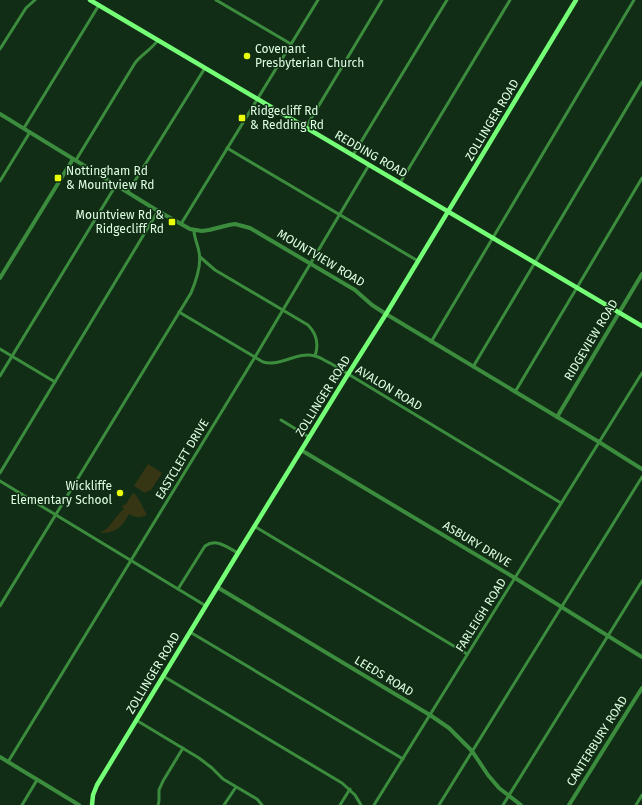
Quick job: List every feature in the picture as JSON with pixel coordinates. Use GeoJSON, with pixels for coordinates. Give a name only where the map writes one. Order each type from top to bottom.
{"type":"FeatureCollection","features":[{"type":"Feature","properties":{"kind":"main road","name":"REDDING ROAD"},"geometry":{"type":"LineString","coordinates":[[90,0],[642,326]]}},
{"type":"Feature","properties":{"kind":"main road","name":"ZOLLINGER ROAD"},"geometry":{"type":"LineString","coordinates":[[92,805],[95,788],[254,526],[418,262],[576,0]]}},
{"type":"Feature","properties":{"kind":"street"},"geometry":{"type":"LineString","coordinates":[[0,49],[26,8],[35,0]]}},
{"type":"Feature","properties":{"kind":"street"},"geometry":{"type":"LineString","coordinates":[[216,0],[291,44]]}},
{"type":"Feature","properties":{"kind":"street"},"geometry":{"type":"LineString","coordinates":[[180,224],[318,0]]}},
{"type":"Feature","properties":{"kind":"street"},"geometry":{"type":"LineString","coordinates":[[306,127],[382,0]]}},
{"type":"Feature","properties":{"kind":"street"},"geometry":{"type":"LineString","coordinates":[[353,155],[447,0]]}},
{"type":"Feature","properties":{"kind":"street"},"geometry":{"type":"LineString","coordinates":[[400,183],[510,0]]}},
{"type":"Feature","properties":{"kind":"street"},"geometry":{"type":"LineString","coordinates":[[431,342],[634,0]]}},
{"type":"Feature","properties":{"kind":"street"},"geometry":{"type":"LineString","coordinates":[[24,128],[99,5]]}},
{"type":"Feature","properties":{"kind":"street"},"geometry":{"type":"LineString","coordinates":[[0,278],[135,63],[141,56],[154,46],[158,40]]}},
{"type":"Feature","properties":{"kind":"street"},"geometry":{"type":"LineString","coordinates":[[128,192],[204,68]]}},
{"type":"Feature","properties":{"kind":"street"},"geometry":{"type":"LineString","coordinates":[[474,367],[642,82]]}},
{"type":"Feature","properties":{"kind":"street","name":"MOUNTVIEW ROAD"},"geometry":{"type":"LineString","coordinates":[[0,114],[190,229],[209,230],[229,224],[246,226],[311,263],[364,296],[372,305],[386,314],[642,469]]}},
{"type":"Feature","properties":{"kind":"street"},"geometry":{"type":"LineString","coordinates":[[0,181],[30,132]]}},
{"type":"Feature","properties":{"kind":"street"},"geometry":{"type":"LineString","coordinates":[[227,148],[418,262]]}},
{"type":"Feature","properties":{"kind":"street","name":"EASTCLEFT DRIVE"},"geometry":{"type":"LineString","coordinates":[[8,762],[255,357],[369,165]]}},
{"type":"Feature","properties":{"kind":"street"},"geometry":{"type":"LineString","coordinates":[[515,392],[642,178]]}},
{"type":"Feature","properties":{"kind":"street"},"geometry":{"type":"LineString","coordinates":[[0,376],[116,185]]}},
{"type":"Feature","properties":{"kind":"street"},"geometry":{"type":"LineString","coordinates":[[0,473],[158,211]]}},
{"type":"Feature","properties":{"kind":"street"},"geometry":{"type":"LineString","coordinates":[[0,606],[179,312],[193,286],[199,268],[200,257],[194,238],[194,230]]}},
{"type":"Feature","properties":{"kind":"street"},"geometry":{"type":"LineString","coordinates":[[200,257],[215,270],[308,325],[315,333],[317,338],[315,356]]}},
{"type":"Feature","properties":{"kind":"street","name":"RIDGEVIEW ROAD"},"geometry":{"type":"LineString","coordinates":[[557,417],[642,274]]}},
{"type":"Feature","properties":{"kind":"street","name":"AVALON ROAD"},"geometry":{"type":"LineString","coordinates":[[179,312],[263,362],[280,362],[305,355],[315,356],[330,363],[561,503]]}},
{"type":"Feature","properties":{"kind":"street"},"geometry":{"type":"LineString","coordinates":[[0,349],[55,382]]}},
{"type":"Feature","properties":{"kind":"street","name":"FARLEIGH ROAD"},"geometry":{"type":"LineString","coordinates":[[374,805],[642,373]]}},
{"type":"Feature","properties":{"kind":"street"},"geometry":{"type":"LineString","coordinates":[[281,420],[309,437]]}},
{"type":"Feature","properties":{"kind":"street","name":"ASBURY DRIVE"},"geometry":{"type":"LineString","coordinates":[[301,450],[515,578],[642,657]]}},
{"type":"Feature","properties":{"kind":"street"},"geometry":{"type":"LineString","coordinates":[[438,805],[642,477]]}},
{"type":"Feature","properties":{"kind":"street"},"geometry":{"type":"LineString","coordinates":[[0,481],[206,606]]}},
{"type":"Feature","properties":{"kind":"street"},"geometry":{"type":"LineString","coordinates":[[254,526],[467,654]]}},
{"type":"Feature","properties":{"kind":"street"},"geometry":{"type":"LineString","coordinates":[[178,589],[204,546],[215,542],[238,553]]}},
{"type":"Feature","properties":{"kind":"street"},"geometry":{"type":"LineString","coordinates":[[503,805],[642,581]]}},
{"type":"Feature","properties":{"kind":"street","name":"LEEDS ROAD"},"geometry":{"type":"LineString","coordinates":[[217,587],[430,715],[449,728],[472,751],[488,775],[499,788],[521,805]]}},
{"type":"Feature","properties":{"kind":"street"},"geometry":{"type":"LineString","coordinates":[[190,632],[403,759]]}},
{"type":"Feature","properties":{"kind":"street"},"geometry":{"type":"LineString","coordinates":[[164,676],[336,779],[350,789],[361,805]]}},
{"type":"Feature","properties":{"kind":"street","name":"CANTERBURY ROAD"},"geometry":{"type":"LineString","coordinates":[[569,805],[642,688]]}},
{"type":"Feature","properties":{"kind":"street"},"geometry":{"type":"LineString","coordinates":[[136,720],[199,758],[223,779],[257,799],[262,805]]}},
{"type":"Feature","properties":{"kind":"street"},"geometry":{"type":"LineString","coordinates":[[158,805],[159,790],[183,748]]}},
{"type":"Feature","properties":{"kind":"street"},"geometry":{"type":"LineString","coordinates":[[0,757],[80,805]]}},
{"type":"Feature","properties":{"kind":"street"},"geometry":{"type":"LineString","coordinates":[[22,805],[37,780]]}},
{"type":"Feature","properties":{"kind":"street"},"geometry":{"type":"LineString","coordinates":[[224,805],[236,787]]}},
{"type":"Feature","properties":{"kind":"street"},"geometry":{"type":"LineString","coordinates":[[340,805],[350,789]]}},
{"type":"Feature","properties":{"kind":"street"},"geometry":{"type":"LineString","coordinates":[[636,805],[642,795]]}},
{"type":"Feature","properties":{"kind":"shaded area"},"geometry":{"type":"Polygon","coordinates":[[[148,464],[162,473],[151,490],[145,493],[134,486],[148,464]]]}},
{"type":"Feature","properties":{"kind":"shaded area"},"geometry":{"type":"Polygon","coordinates":[[[133,493],[139,500],[147,515],[138,517],[129,514],[118,529],[100,533],[107,528],[124,509],[122,506],[126,504],[133,493]]]}},
{"type":"Feature","properties":{"kind":"place","name":"Covenant Presbyterian Church"},"geometry":{"type":"Point","coordinates":[247,56]}},
{"type":"Feature","properties":{"kind":"place","name":"Ridgecliff Rd & Redding Rd"},"geometry":{"type":"Point","coordinates":[242,118]}},
{"type":"Feature","properties":{"kind":"place","name":"Nottingham Rd & Mountview Rd"},"geometry":{"type":"Point","coordinates":[58,178]}},
{"type":"Feature","properties":{"kind":"place","name":"Mountview Rd & Ridgecliff Rd"},"geometry":{"type":"Point","coordinates":[172,222]}},
{"type":"Feature","properties":{"kind":"place","name":"Wickliffe Elementary School"},"geometry":{"type":"Point","coordinates":[120,493]}}]}
